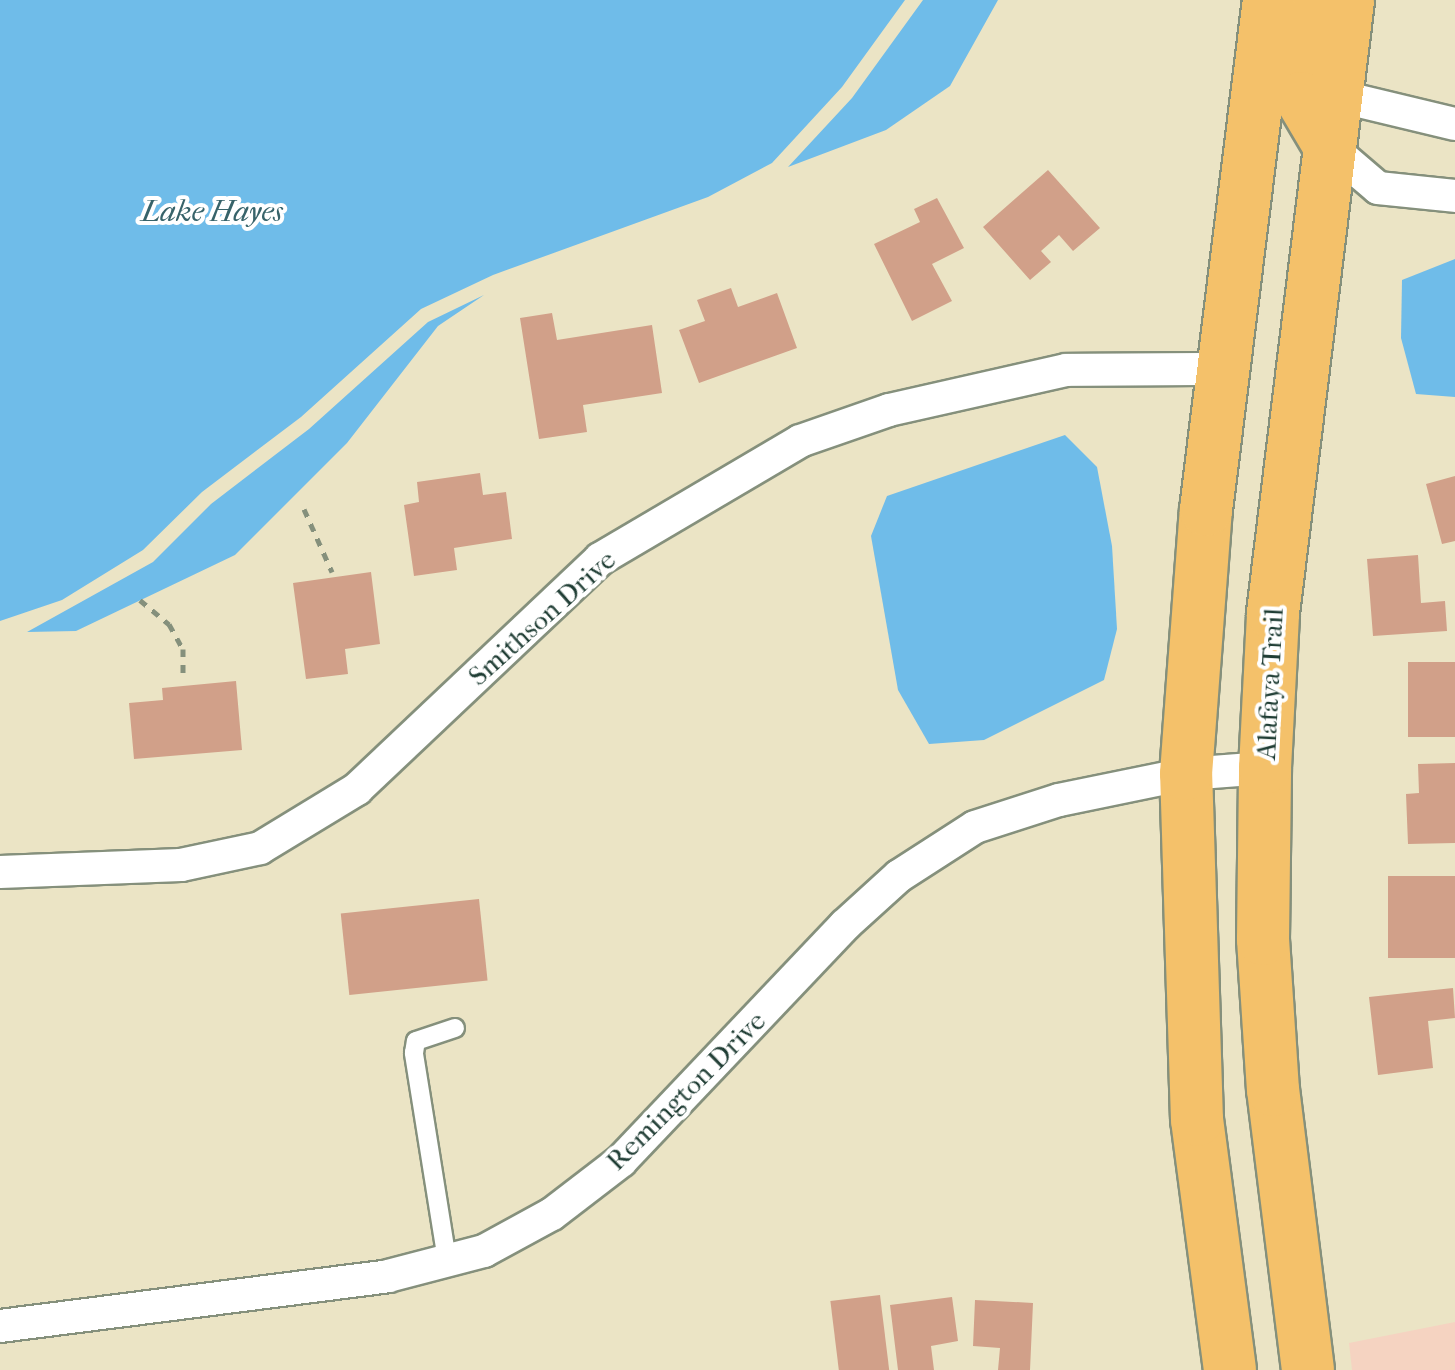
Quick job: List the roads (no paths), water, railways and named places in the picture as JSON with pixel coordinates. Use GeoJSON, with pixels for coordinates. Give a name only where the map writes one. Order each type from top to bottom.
{"type":"FeatureCollection","features":[{"type":"Feature","properties":{"kind":"main road"},"geometry":{"type":"LineString","coordinates":[[1230,1370],[1198,1120],[1186,774],[1193,637],[1269,0]]}},
{"type":"Feature","properties":{"kind":"main road"},"geometry":{"type":"LineString","coordinates":[[1307,0],[1300,98],[1330,148]]}},
{"type":"Feature","properties":{"kind":"main road","name":"Alafaya Trail"},"geometry":{"type":"LineString","coordinates":[[1308,1370],[1273,1090],[1263,939],[1265,768],[1273,613],[1348,0]]}},
{"type":"Feature","properties":{"kind":"street"},"geometry":{"type":"LineString","coordinates":[[1338,96],[1455,124]]}},
{"type":"Feature","properties":{"kind":"street"},"geometry":{"type":"LineString","coordinates":[[1330,148],[1378,188],[1455,196]]}},
{"type":"Feature","properties":{"kind":"street","name":"Smithson Drive"},"geometry":{"type":"LineString","coordinates":[[3,875],[181,865],[260,848],[357,789],[600,559],[800,441],[890,410],[1066,370],[1224,368]]}},
{"type":"Feature","properties":{"kind":"street","name":"Remington Drive"},"geometry":{"type":"LineString","coordinates":[[0,1326],[388,1276],[484,1250],[552,1214],[621,1162],[899,876],[975,827],[1059,800],[1186,774],[1265,768]]}},
{"type":"Feature","properties":{"kind":"lane"},"geometry":{"type":"LineString","coordinates":[[446,1260],[414,1053],[416,1040],[455,1028]]}},
{"type":"Feature","properties":{"kind":"water","name":"Lake Hayes"},"geometry":{"type":"Polygon","coordinates":[[[0,0],[905,0],[842,87],[772,163],[708,197],[493,275],[421,309],[301,417],[202,492],[143,550],[62,600],[0,621],[0,0]]]}},
{"type":"Feature","properties":{"kind":"water"},"geometry":{"type":"Polygon","coordinates":[[[923,0],[998,0],[950,86],[886,130],[788,167],[852,98],[923,0]]]}},
{"type":"Feature","properties":{"kind":"water"},"geometry":{"type":"Polygon","coordinates":[[[1455,259],[1455,397],[1416,394],[1401,338],[1402,280],[1455,259]]]}},
{"type":"Feature","properties":{"kind":"water"},"geometry":{"type":"Polygon","coordinates":[[[484,295],[438,326],[347,443],[235,555],[76,631],[27,632],[153,562],[211,504],[309,429],[428,322],[484,295]]]}},
{"type":"Feature","properties":{"kind":"water"},"geometry":{"type":"Polygon","coordinates":[[[1065,435],[1097,467],[1112,546],[1117,629],[1104,680],[984,740],[929,744],[898,690],[871,536],[887,496],[1065,435]]]}}]}
